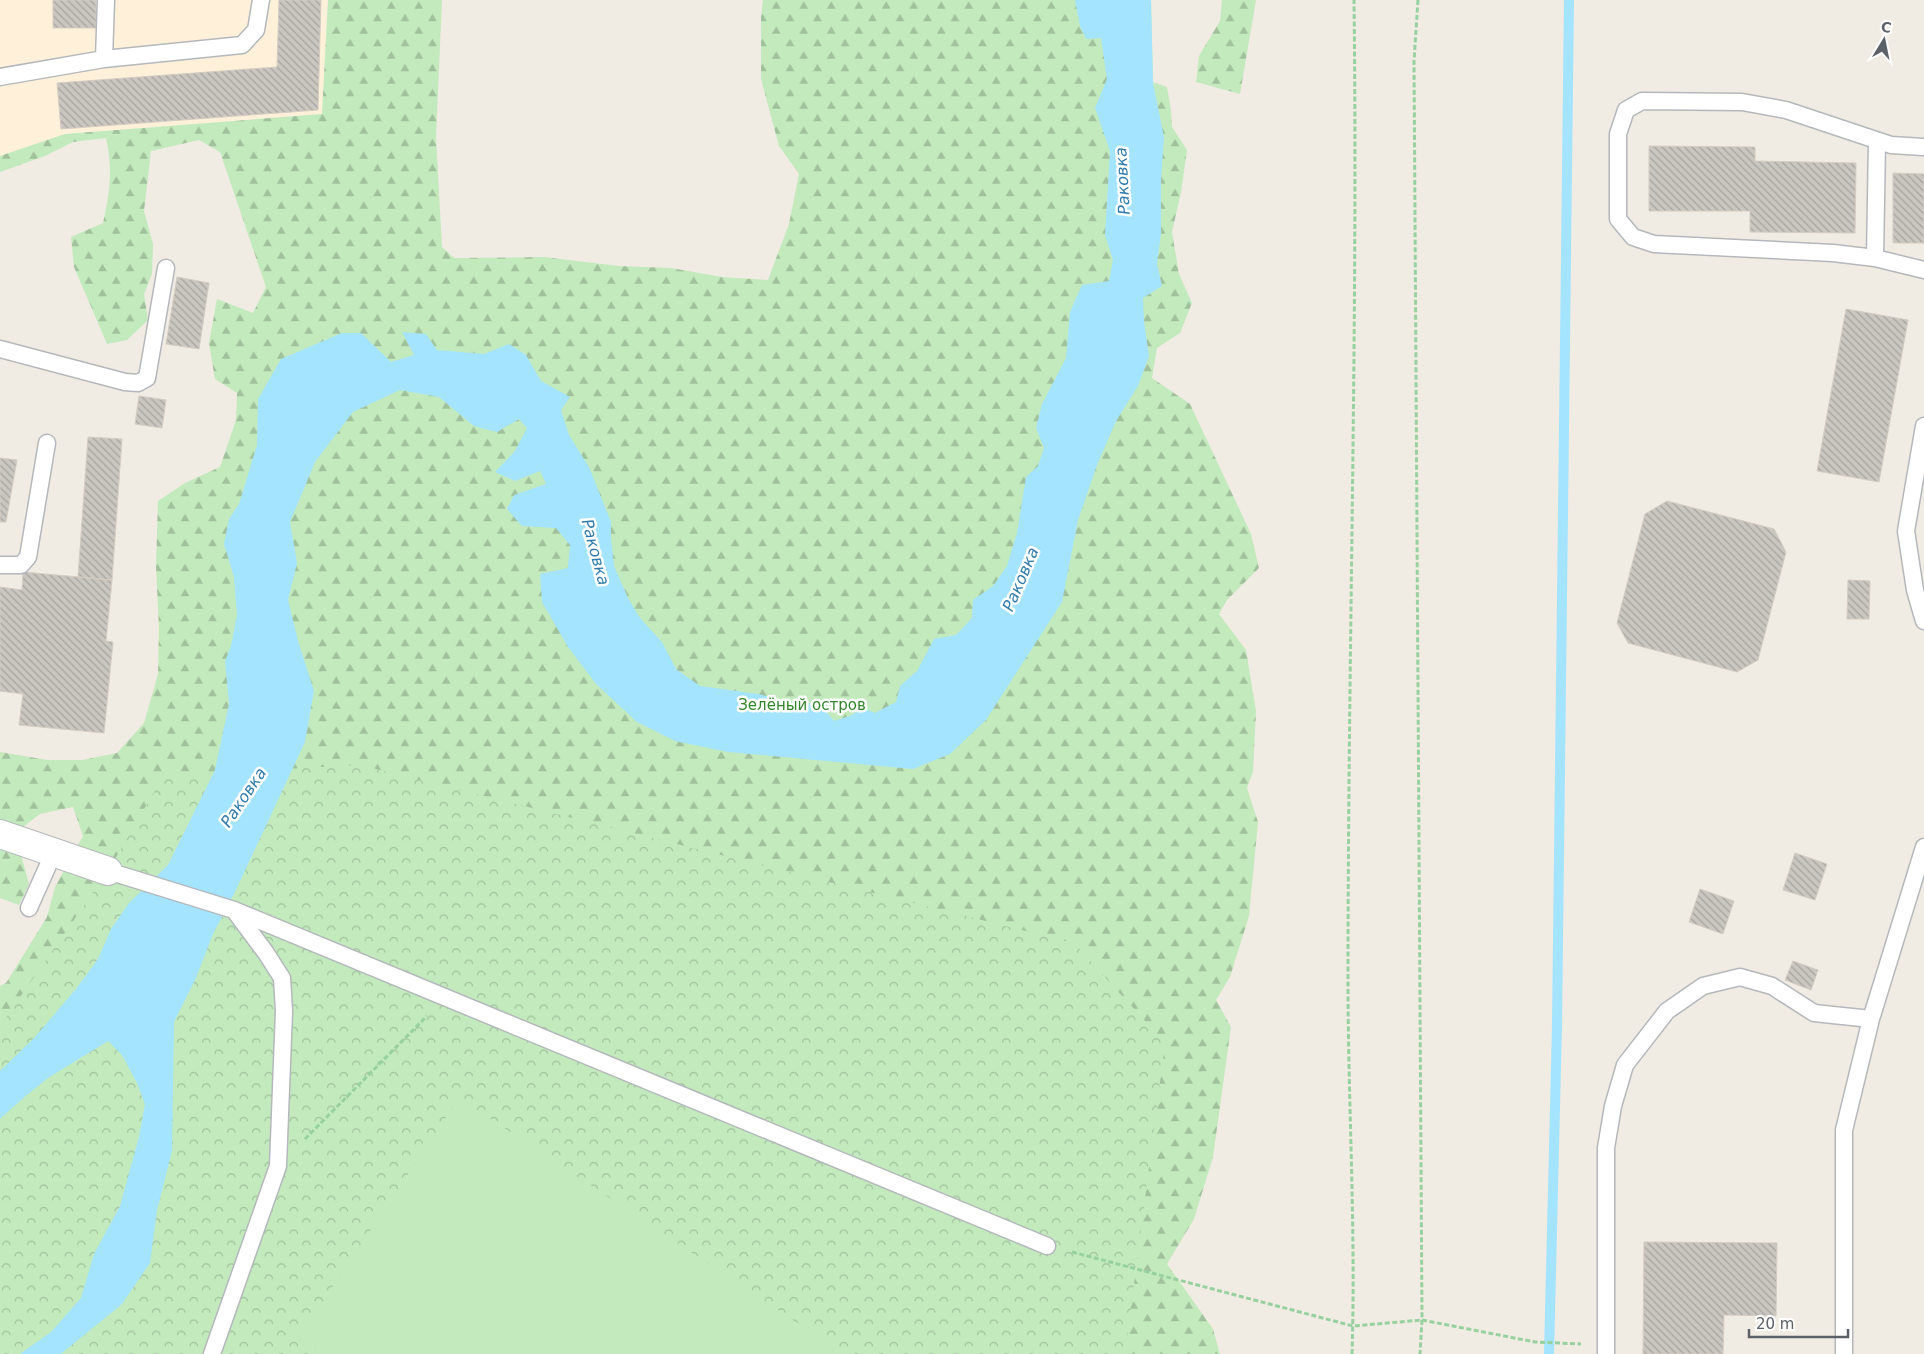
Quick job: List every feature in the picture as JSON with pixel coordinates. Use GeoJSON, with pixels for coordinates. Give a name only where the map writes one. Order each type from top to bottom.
{"type":"FeatureCollection","features":[{"type":"Feature","properties":{"kind":"street"},"geometry":{"type":"LineString","coordinates":[[0,834],[108,871]]}},
{"type":"Feature","properties":{"kind":"lane"},"geometry":{"type":"LineString","coordinates":[[104,59],[106,0]]}},
{"type":"Feature","properties":{"kind":"lane"},"geometry":{"type":"LineString","coordinates":[[0,77],[104,59],[242,45],[256,30],[261,0]]}},
{"type":"Feature","properties":{"kind":"lane"},"geometry":{"type":"LineString","coordinates":[[1924,147],[1891,145],[1786,110],[1742,102],[1642,101],[1626,110],[1618,134],[1618,219],[1634,237],[1654,244],[1833,252],[1874,258],[1924,270]]}},
{"type":"Feature","properties":{"kind":"lane"},"geometry":{"type":"LineString","coordinates":[[1874,258],[1877,141]]}},
{"type":"Feature","properties":{"kind":"lane"},"geometry":{"type":"LineString","coordinates":[[0,349],[125,382],[138,383],[147,378],[166,268]]}},
{"type":"Feature","properties":{"kind":"lane"},"geometry":{"type":"LineString","coordinates":[[1924,426],[1906,531],[1915,590],[1924,621]]}},
{"type":"Feature","properties":{"kind":"lane"},"geometry":{"type":"LineString","coordinates":[[0,565],[21,565],[28,557],[47,443]]}},
{"type":"Feature","properties":{"kind":"lane"},"geometry":{"type":"LineString","coordinates":[[1844,1354],[1844,1130],[1871,1020],[1924,847]]}},
{"type":"Feature","properties":{"kind":"lane"},"geometry":{"type":"LineString","coordinates":[[29,908],[54,852]]}},
{"type":"Feature","properties":{"kind":"lane"},"geometry":{"type":"LineString","coordinates":[[108,871],[234,910],[1047,1246]]}},
{"type":"Feature","properties":{"kind":"lane"},"geometry":{"type":"LineString","coordinates":[[212,1354],[278,1166],[284,1011],[282,978],[266,952],[234,910]]}},
{"type":"Feature","properties":{"kind":"lane"},"geometry":{"type":"LineString","coordinates":[[1606,1354],[1606,1148],[1613,1106],[1626,1065],[1667,1011],[1703,986],[1740,978],[1772,986],[1814,1013],[1871,1020]]}},
{"type":"Feature","properties":{"kind":"path"},"geometry":{"type":"LineString","coordinates":[[1352,1354],[1348,981],[1355,390],[1356,158],[1354,0]]}},
{"type":"Feature","properties":{"kind":"path"},"geometry":{"type":"LineString","coordinates":[[1418,0],[1414,61],[1422,1320],[1420,1354]]}},
{"type":"Feature","properties":{"kind":"path"},"geometry":{"type":"LineString","coordinates":[[278,1166],[446,997]]}},
{"type":"Feature","properties":{"kind":"path"},"geometry":{"type":"LineString","coordinates":[[1047,1246],[1353,1326],[1422,1320],[1536,1342],[1574,1343]]}},
{"type":"Feature","properties":{"kind":"shaded area"},"geometry":{"type":"Polygon","coordinates":[[[0,0],[328,0],[322,114],[65,134],[0,156],[0,0]]]}},
{"type":"Feature","properties":{"kind":"green space","name":"Зелёный остров"},"geometry":{"type":"Polygon","coordinates":[[[328,0],[442,0],[436,137],[442,247],[454,258],[544,257],[619,266],[671,268],[722,277],[768,280],[789,224],[799,174],[779,146],[761,79],[761,17],[763,0],[1151,0],[1153,82],[1167,87],[1172,127],[1187,150],[1181,192],[1172,232],[1179,274],[1192,303],[1180,333],[1157,348],[1152,378],[1190,404],[1251,534],[1259,568],[1227,600],[1219,614],[1246,650],[1256,711],[1253,772],[1247,788],[1258,822],[1249,916],[1230,977],[1216,1000],[1231,1027],[1213,1157],[1194,1219],[1167,1264],[1213,1329],[1220,1354],[0,1354],[0,986],[6,983],[47,917],[55,887],[83,836],[73,807],[40,814],[15,833],[29,884],[19,905],[0,898],[0,752],[47,760],[82,760],[117,753],[144,723],[158,674],[159,628],[156,567],[158,501],[185,483],[220,467],[236,420],[237,393],[215,379],[209,343],[217,299],[253,313],[266,287],[220,152],[199,140],[151,151],[144,211],[153,244],[152,274],[144,294],[148,320],[127,340],[107,344],[74,267],[71,237],[103,223],[110,181],[106,138],[73,142],[45,156],[0,172],[0,156],[65,134],[322,114],[328,0]]]}},
{"type":"Feature","properties":{"kind":"green space"},"geometry":{"type":"Polygon","coordinates":[[[1222,0],[1256,0],[1240,94],[1196,82],[1199,56],[1220,21],[1222,0]]]}},
{"type":"Feature","properties":{"kind":"green space"},"geometry":{"type":"Polygon","coordinates":[[[360,765],[1074,943],[1165,1043],[1125,1354],[0,1354],[0,1026],[108,871],[164,775],[360,765]]]}},
{"type":"Feature","properties":{"kind":"green space"},"geometry":{"type":"Polygon","coordinates":[[[459,1098],[844,1354],[327,1354],[300,1336],[459,1098]]]}},
{"type":"Feature","properties":{"kind":"water","name":"Раковка"},"geometry":{"type":"Polygon","coordinates":[[[1075,0],[1151,0],[1153,83],[1164,137],[1161,181],[1161,233],[1157,264],[1162,286],[1143,298],[1149,356],[1138,386],[1116,421],[1097,465],[1078,520],[1062,602],[986,720],[950,754],[913,769],[728,752],[675,741],[637,722],[596,684],[568,647],[542,602],[540,574],[568,568],[570,545],[556,528],[522,526],[507,509],[514,495],[546,484],[540,471],[515,481],[495,472],[515,451],[527,428],[519,419],[497,432],[474,426],[439,397],[400,390],[353,412],[315,462],[290,522],[297,563],[288,600],[298,641],[314,691],[305,742],[235,892],[213,934],[196,978],[174,1022],[172,1151],[157,1210],[150,1263],[122,1304],[61,1354],[20,1354],[51,1332],[81,1298],[94,1254],[120,1206],[139,1137],[145,1104],[137,1083],[122,1055],[108,1041],[48,1078],[0,1119],[0,1071],[35,1037],[76,989],[98,959],[111,929],[129,903],[168,865],[215,770],[229,704],[225,661],[231,646],[237,615],[234,577],[224,544],[229,519],[239,504],[257,445],[258,399],[281,359],[342,333],[361,333],[391,362],[414,355],[402,332],[426,334],[437,350],[484,354],[509,344],[526,355],[541,381],[570,397],[561,410],[569,435],[589,467],[611,522],[614,566],[628,598],[640,618],[662,642],[676,669],[700,686],[758,694],[789,702],[820,704],[834,721],[850,716],[863,708],[875,713],[896,702],[900,686],[917,671],[934,639],[956,635],[972,618],[973,600],[993,586],[1007,566],[1017,533],[1026,477],[1038,466],[1044,448],[1036,428],[1042,404],[1066,358],[1070,312],[1082,285],[1109,281],[1113,260],[1105,235],[1110,151],[1095,108],[1107,79],[1101,38],[1086,39],[1080,26],[1075,0]]]}},
{"type":"Feature","properties":{"kind":"building"},"geometry":{"type":"Polygon","coordinates":[[[53,0],[96,0],[96,28],[53,28],[53,0]]]}},
{"type":"Feature","properties":{"kind":"building"},"geometry":{"type":"Polygon","coordinates":[[[279,0],[321,0],[318,110],[61,129],[57,83],[277,67],[279,0]]]}},
{"type":"Feature","properties":{"kind":"building"},"geometry":{"type":"Polygon","coordinates":[[[1649,146],[1755,147],[1755,161],[1856,163],[1855,233],[1750,232],[1750,211],[1649,211],[1649,146]]]}},
{"type":"Feature","properties":{"kind":"building"},"geometry":{"type":"Polygon","coordinates":[[[1893,173],[1924,174],[1924,243],[1893,243],[1893,173]]]}},
{"type":"Feature","properties":{"kind":"building"},"geometry":{"type":"Polygon","coordinates":[[[177,277],[209,283],[199,349],[166,344],[177,277]]]}},
{"type":"Feature","properties":{"kind":"building"},"geometry":{"type":"Polygon","coordinates":[[[1846,309],[1908,320],[1879,482],[1817,471],[1846,309]]]}},
{"type":"Feature","properties":{"kind":"building"},"geometry":{"type":"Polygon","coordinates":[[[139,396],[166,400],[162,428],[135,424],[139,396]]]}},
{"type":"Feature","properties":{"kind":"building"},"geometry":{"type":"Polygon","coordinates":[[[88,437],[122,439],[112,580],[78,577],[88,437]]]}},
{"type":"Feature","properties":{"kind":"building"},"geometry":{"type":"Polygon","coordinates":[[[0,458],[17,460],[6,522],[0,522],[0,458]]]}},
{"type":"Feature","properties":{"kind":"building"},"geometry":{"type":"Polygon","coordinates":[[[1667,501],[1774,529],[1786,552],[1758,660],[1737,672],[1628,643],[1617,623],[1645,514],[1667,501]]]}},
{"type":"Feature","properties":{"kind":"building"},"geometry":{"type":"Polygon","coordinates":[[[23,572],[112,580],[106,641],[113,642],[104,733],[19,725],[23,694],[0,691],[0,587],[22,590],[23,572]]]}},
{"type":"Feature","properties":{"kind":"building"},"geometry":{"type":"Polygon","coordinates":[[[1848,580],[1870,581],[1869,619],[1847,619],[1848,580]]]}},
{"type":"Feature","properties":{"kind":"building"},"geometry":{"type":"Polygon","coordinates":[[[1795,853],[1827,864],[1815,900],[1783,890],[1795,853]]]}},
{"type":"Feature","properties":{"kind":"building"},"geometry":{"type":"Polygon","coordinates":[[[1700,889],[1734,901],[1723,934],[1689,922],[1700,889]]]}},
{"type":"Feature","properties":{"kind":"building"},"geometry":{"type":"Polygon","coordinates":[[[1793,961],[1818,970],[1811,990],[1785,980],[1793,961]]]}},
{"type":"Feature","properties":{"kind":"building"},"geometry":{"type":"Polygon","coordinates":[[[1644,1242],[1777,1243],[1776,1316],[1724,1315],[1723,1354],[1643,1354],[1644,1242]]]}},
{"type":"Feature","properties":{"kind":"waterway"},"geometry":{"type":"LineString","coordinates":[[1549,1354],[1557,1025],[1569,0]]}}]}
